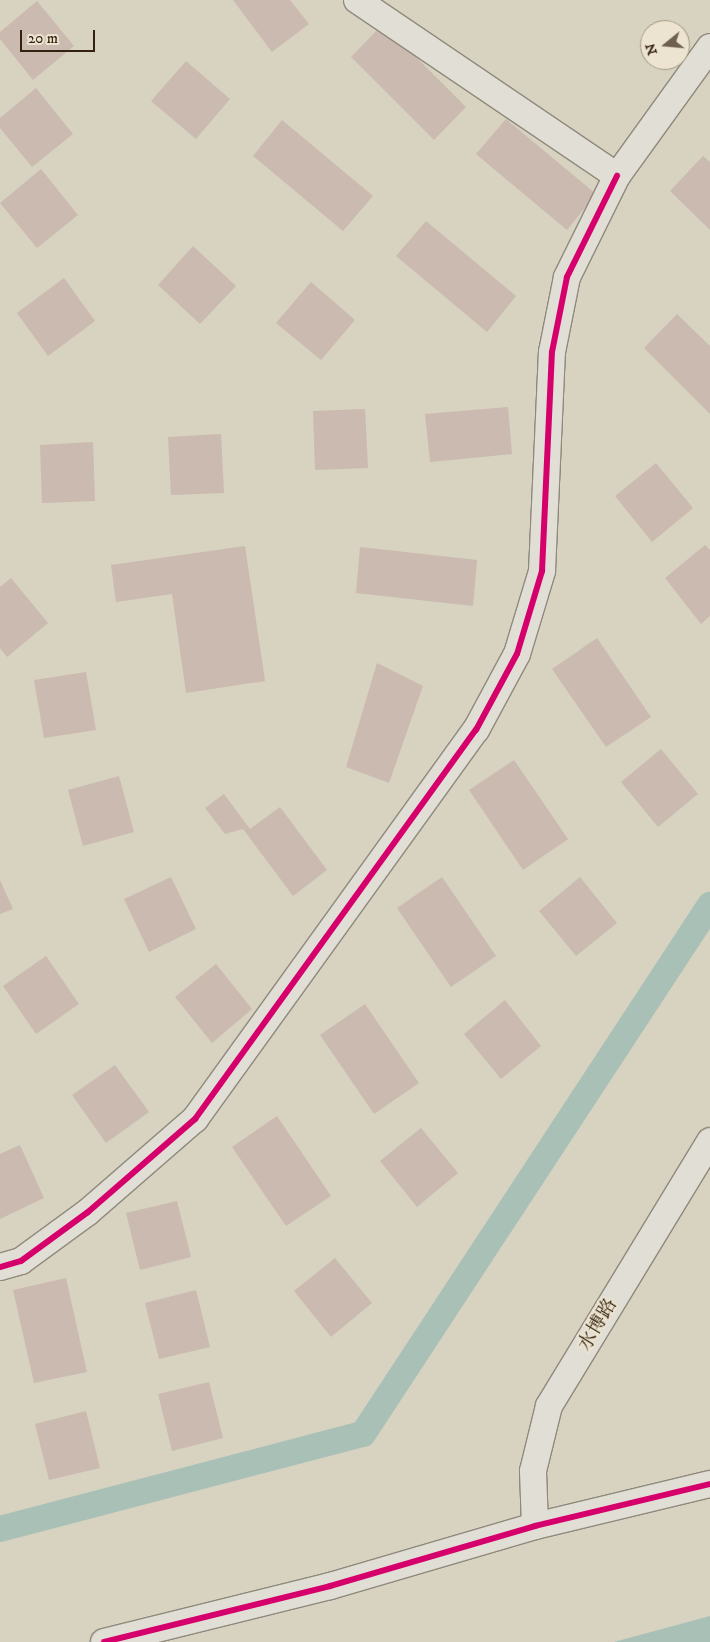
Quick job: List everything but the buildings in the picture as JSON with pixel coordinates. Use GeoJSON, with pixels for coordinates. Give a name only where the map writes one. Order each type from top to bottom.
{"type":"FeatureCollection","features":[{"type":"Feature","properties":{"kind":"street"},"geometry":{"type":"LineString","coordinates":[[357,0],[617,176]]}},
{"type":"Feature","properties":{"kind":"street"},"geometry":{"type":"LineString","coordinates":[[0,1266],[21,1261],[88,1212],[195,1119],[476,730],[517,654],[542,571],[552,352],[567,277],[617,176],[710,47]]}},
{"type":"Feature","properties":{"kind":"street","name":"水博路"},"geometry":{"type":"LineString","coordinates":[[535,1526],[533,1471],[549,1406],[710,1141]]}},
{"type":"Feature","properties":{"kind":"street"},"geometry":{"type":"LineString","coordinates":[[104,1642],[330,1586],[535,1526],[710,1484]]}},
{"type":"Feature","properties":{"kind":"shaded area"},"geometry":{"type":"Polygon","coordinates":[[[710,1616],[710,1642],[614,1642],[710,1616]]]}},
{"type":"Feature","properties":{"kind":"waterway"},"geometry":{"type":"LineString","coordinates":[[0,1529],[363,1434],[710,905]]}},
{"type":"Feature","properties":{"kind":"cycle path"},"geometry":{"type":"LineString","coordinates":[[0,1267],[21,1261],[88,1212],[195,1119],[476,730],[517,654],[542,571],[552,352],[567,277],[617,176]]}},
{"type":"Feature","properties":{"kind":"cycle path"},"geometry":{"type":"LineString","coordinates":[[104,1642],[330,1586],[535,1526],[710,1484]]}}]}
